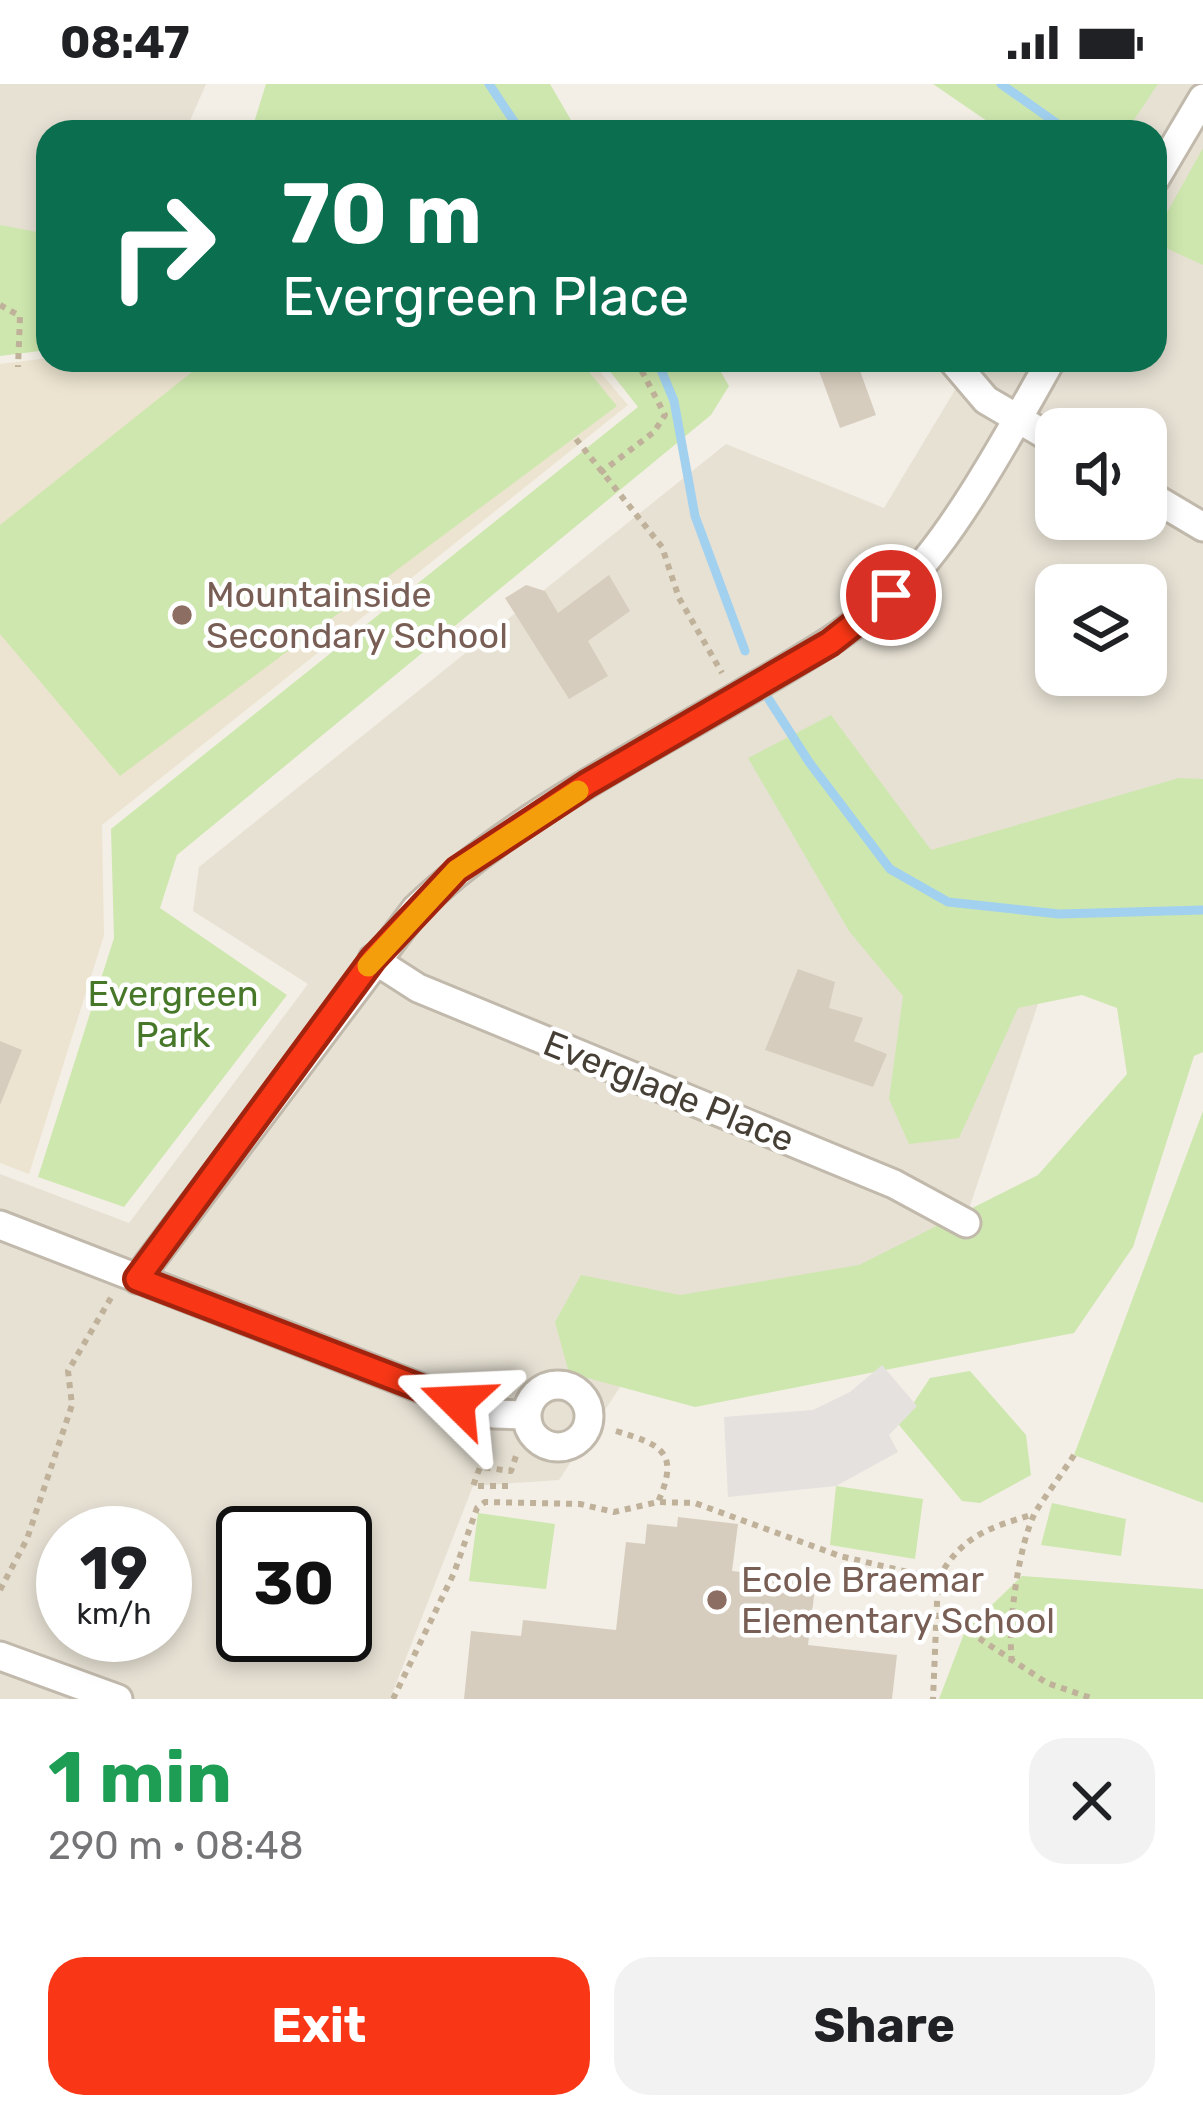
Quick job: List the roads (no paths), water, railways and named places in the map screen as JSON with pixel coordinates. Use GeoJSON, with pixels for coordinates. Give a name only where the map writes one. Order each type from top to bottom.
{"type":"FeatureCollection","features":[{"type":"Feature","properties":{"kind":"street"},"geometry":{"type":"LineString","coordinates":[[1167,159],[1203,98]]}},
{"type":"Feature","properties":{"kind":"street"},"geometry":{"type":"LineString","coordinates":[[962,372],[986,400],[1035,428]]}},
{"type":"Feature","properties":{"kind":"street"},"geometry":{"type":"LineString","coordinates":[[126,1285],[373,959],[457,870],[587,784],[830,643],[911,577],[1044,372]]}},
{"type":"Feature","properties":{"kind":"street"},"geometry":{"type":"LineString","coordinates":[[1167,506],[1203,527]]}},
{"type":"Feature","properties":{"kind":"street","name":"Everglade Place"},"geometry":{"type":"LineString","coordinates":[[373,959],[418,988],[894,1184],[966,1223]]}},
{"type":"Feature","properties":{"kind":"street"},"geometry":{"type":"LineString","coordinates":[[0,1225],[126,1285],[457,1402],[494,1414],[526,1415]]}},
{"type":"Feature","properties":{"kind":"street"},"geometry":{"type":"LineString","coordinates":[[0,1656],[118,1699]]}},
{"type":"Feature","properties":{"kind":"waterway"},"geometry":{"type":"LineString","coordinates":[[489,84],[513,120]]}},
{"type":"Feature","properties":{"kind":"waterway"},"geometry":{"type":"LineString","coordinates":[[1001,84],[1052,120]]}},
{"type":"Feature","properties":{"kind":"waterway"},"geometry":{"type":"LineString","coordinates":[[662,372],[674,401],[695,516],[745,651]]}},
{"type":"Feature","properties":{"kind":"waterway"},"geometry":{"type":"LineString","coordinates":[[768,698],[809,762],[890,869],[948,902],[1059,914],[1203,910]]}},
{"type":"Feature","properties":{"kind":"place","name":"Mountainside Secondary School"},"geometry":{"type":"Point","coordinates":[182,615]}},
{"type":"Feature","properties":{"kind":"place","name":"Ecole Braemar Elementary School"},"geometry":{"type":"Point","coordinates":[717,1600]}},
{"type":"Feature","properties":{"kind":"park label","name":"Evergreen Park"},"geometry":{"type":"Point","coordinates":[173,1014]}}]}
